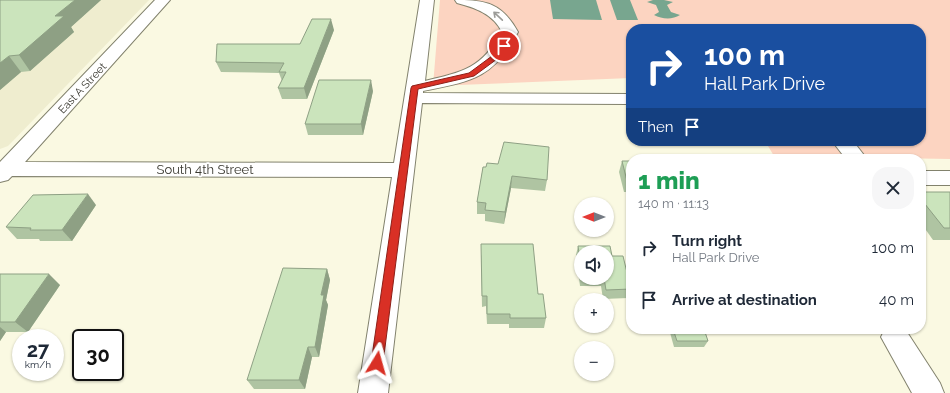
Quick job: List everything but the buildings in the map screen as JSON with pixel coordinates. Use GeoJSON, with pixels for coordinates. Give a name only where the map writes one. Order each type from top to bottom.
{"type":"FeatureCollection","features":[{"type":"Feature","properties":{"kind":"street","name":"East A Street"},"geometry":{"type":"LineString","coordinates":[[2,171],[163,0]]}},
{"type":"Feature","properties":{"kind":"street"},"geometry":{"type":"LineString","coordinates":[[373,393],[427,0]]}},
{"type":"Feature","properties":{"kind":"street"},"geometry":{"type":"LineString","coordinates":[[414,93],[472,74],[495,57],[504,46],[510,32],[506,24],[490,9],[476,3],[462,0]]}},
{"type":"Feature","properties":{"kind":"street"},"geometry":{"type":"LineString","coordinates":[[414,93],[626,99]]}},
{"type":"Feature","properties":{"kind":"street","name":"South 4th Street"},"geometry":{"type":"LineString","coordinates":[[2,171],[403,170]]}},
{"type":"Feature","properties":{"kind":"street"},"geometry":{"type":"LineString","coordinates":[[926,178],[950,178]]}},
{"type":"Feature","properties":{"kind":"street"},"geometry":{"type":"LineString","coordinates":[[895,337],[929,393]]}},
{"type":"Feature","properties":{"kind":"shaded area"},"geometry":{"type":"Polygon","coordinates":[[[0,0],[149,0],[8,146],[0,149],[0,0]]]}},
{"type":"Feature","properties":{"kind":"shaded area"},"geometry":{"type":"Polygon","coordinates":[[[440,0],[950,0],[950,159],[926,159],[926,154],[773,154],[768,146],[926,146],[926,24],[626,24],[626,78],[433,86],[440,0]]]}},
{"type":"Feature","properties":{"kind":"shaded area"},"geometry":{"type":"Polygon","coordinates":[[[550,0],[596,0],[602,20],[553,19],[550,0]]]}},
{"type":"Feature","properties":{"kind":"shaded area"},"geometry":{"type":"Polygon","coordinates":[[[610,0],[630,0],[638,20],[617,20],[610,0]]]}},
{"type":"Feature","properties":{"kind":"shaded area"},"geometry":{"type":"Polygon","coordinates":[[[653,0],[673,2],[667,5],[671,12],[680,15],[674,18],[667,18],[654,15],[659,12],[656,5],[647,2],[653,0]]]}},
{"type":"Feature","properties":{"kind":"route"},"geometry":{"type":"LineString","coordinates":[[377,363],[414,88],[457,79],[472,74],[495,57],[504,46]]}}]}
